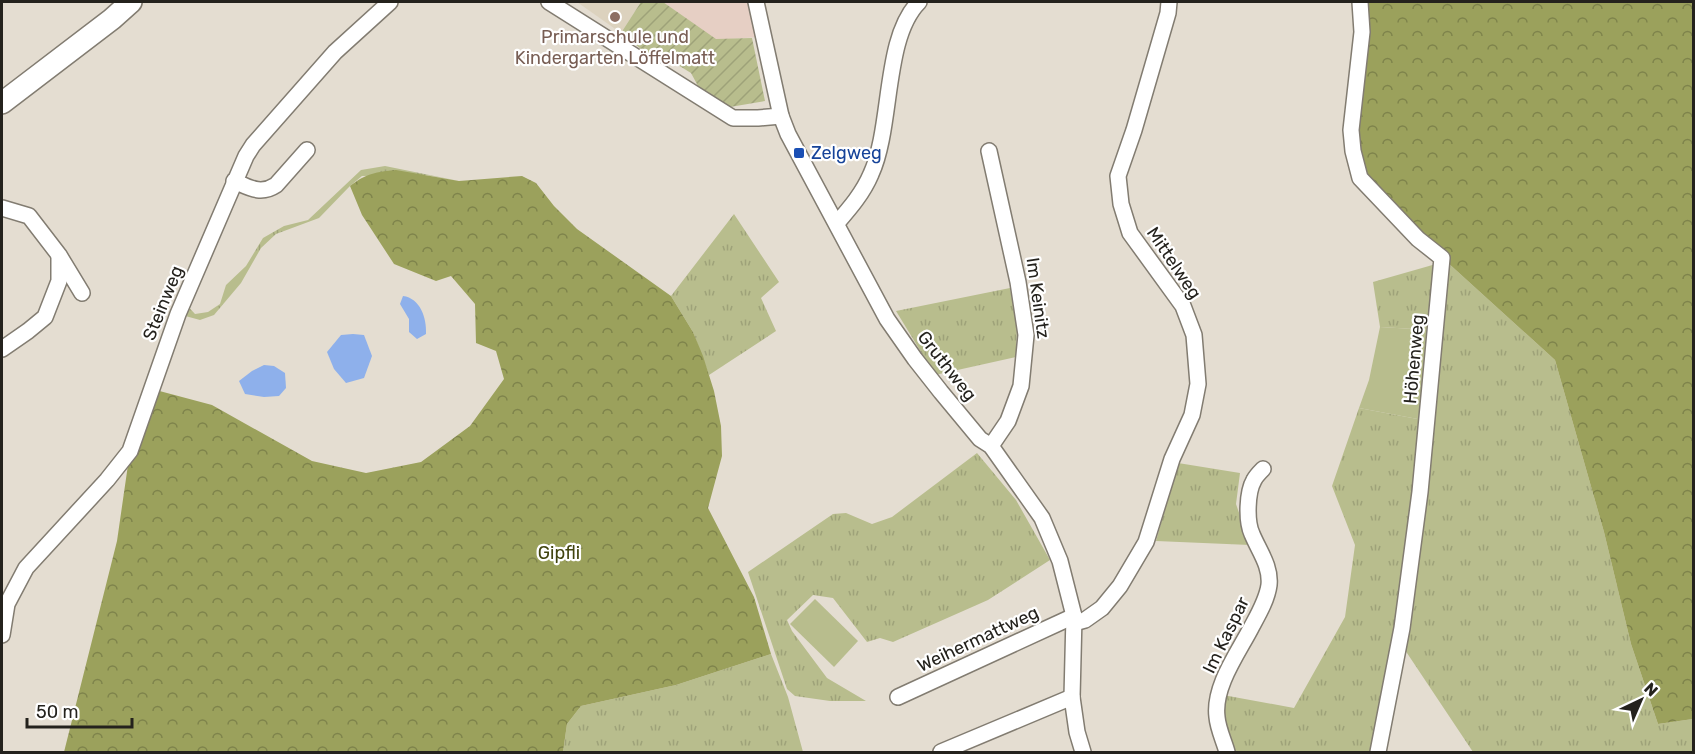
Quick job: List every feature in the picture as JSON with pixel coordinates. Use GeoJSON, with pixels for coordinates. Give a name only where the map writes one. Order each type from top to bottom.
{"type":"FeatureCollection","features":[{"type":"Feature","properties":{"kind":"main road"},"geometry":{"type":"LineString","coordinates":[[2,103],[131,2]]}},
{"type":"Feature","properties":{"kind":"street","name":"Steinweg"},"geometry":{"type":"LineString","coordinates":[[2,635],[4,605],[26,568],[107,480],[130,451],[178,314],[246,156],[334,52],[390,2]]}},
{"type":"Feature","properties":{"kind":"street"},"geometry":{"type":"LineString","coordinates":[[549,2],[733,118],[781,116]]}},
{"type":"Feature","properties":{"kind":"street","name":"Gruthweg"},"geometry":{"type":"LineString","coordinates":[[756,2],[781,116],[788,134],[887,319],[941,392],[980,439],[991,446],[1042,518],[1060,561],[1074,620],[1072,697],[1077,732],[1083,753]]}},
{"type":"Feature","properties":{"kind":"street"},"geometry":{"type":"LineString","coordinates":[[837,223],[858,198],[872,173],[884,129],[896,52],[903,28],[913,7],[918,2]]}},
{"type":"Feature","properties":{"kind":"street","name":"Mittelweg"},"geometry":{"type":"LineString","coordinates":[[1074,620],[1085,620],[1102,608],[1120,586],[1146,542],[1172,459],[1192,416],[1198,384],[1194,335],[1183,306],[1130,232],[1121,204],[1118,176],[1141,109],[1168,13],[1169,2]]}},
{"type":"Feature","properties":{"kind":"street","name":"Höhenweg"},"geometry":{"type":"LineString","coordinates":[[1360,2],[1362,32],[1351,130],[1353,151],[1360,178],[1418,238],[1442,258],[1420,492],[1402,628],[1378,753]]}},
{"type":"Feature","properties":{"kind":"street"},"geometry":{"type":"LineString","coordinates":[[234,181],[255,190],[271,189],[307,150]]}},
{"type":"Feature","properties":{"kind":"street","name":"Im Keinitz"},"geometry":{"type":"LineString","coordinates":[[989,151],[1018,282],[1026,335],[1021,386],[1008,421],[991,446]]}},
{"type":"Feature","properties":{"kind":"street"},"geometry":{"type":"LineString","coordinates":[[2,208],[29,216],[59,255],[82,293]]}},
{"type":"Feature","properties":{"kind":"street"},"geometry":{"type":"LineString","coordinates":[[2,349],[45,317],[59,280],[59,255]]}},
{"type":"Feature","properties":{"kind":"street","name":"Im Kaspar"},"geometry":{"type":"LineString","coordinates":[[1227,753],[1217,717],[1218,695],[1229,668],[1259,614],[1269,590],[1270,578],[1266,563],[1251,532],[1249,520],[1249,495],[1254,480],[1263,469]]}},
{"type":"Feature","properties":{"kind":"street","name":"Weihermattweg"},"geometry":{"type":"LineString","coordinates":[[898,697],[1074,620]]}},
{"type":"Feature","properties":{"kind":"street"},"geometry":{"type":"LineString","coordinates":[[941,753],[1072,697]]}},
{"type":"Feature","properties":{"kind":"shaded area","name":"Primarschule und Kindergarten Löffelmatt"},"geometry":{"type":"Polygon","coordinates":[[[577,2],[641,2],[621,33],[577,2]]]}},
{"type":"Feature","properties":{"kind":"shaded area"},"geometry":{"type":"Polygon","coordinates":[[[663,2],[750,2],[758,37],[716,40],[663,2]]]}},
{"type":"Feature","properties":{"kind":"green space"},"geometry":{"type":"Polygon","coordinates":[[[641,2],[663,2],[716,39],[752,38],[765,101],[730,107],[698,86],[691,73],[655,51],[646,53],[621,33],[641,2]]]}},
{"type":"Feature","properties":{"kind":"green space"},"geometry":{"type":"Polygon","coordinates":[[[1360,2],[1693,2],[1693,719],[1658,724],[1631,644],[1604,532],[1555,360],[1447,262],[1360,178],[1353,151],[1360,2]]]}},
{"type":"Feature","properties":{"kind":"green space"},"geometry":{"type":"Polygon","coordinates":[[[385,166],[459,181],[426,175],[362,176],[319,218],[276,234],[261,248],[241,283],[214,315],[200,320],[178,314],[184,302],[195,314],[208,312],[220,304],[226,285],[246,266],[263,238],[284,226],[308,220],[361,170],[385,166]]]}},
{"type":"Feature","properties":{"kind":"green space","name":"Gipfli"},"geometry":{"type":"Polygon","coordinates":[[[396,170],[459,181],[522,176],[536,183],[554,206],[577,229],[671,296],[693,332],[703,356],[714,391],[721,426],[722,456],[708,508],[754,597],[771,654],[676,685],[581,706],[567,724],[563,752],[64,752],[117,541],[130,451],[152,389],[212,405],[312,461],[366,473],[421,462],[470,426],[504,379],[496,351],[476,343],[475,304],[451,276],[436,281],[394,264],[362,215],[350,186],[372,174],[396,170]]]}},
{"type":"Feature","properties":{"kind":"green space"},"geometry":{"type":"Polygon","coordinates":[[[734,214],[779,282],[761,298],[776,331],[709,375],[693,332],[671,296],[734,214]]]}},
{"type":"Feature","properties":{"kind":"green space"},"geometry":{"type":"Polygon","coordinates":[[[1447,262],[1555,360],[1604,532],[1631,644],[1658,724],[1693,719],[1693,752],[1473,752],[1403,647],[1447,262]]]}},
{"type":"Feature","properties":{"kind":"green space"},"geometry":{"type":"Polygon","coordinates":[[[1436,264],[1431,330],[1380,327],[1373,282],[1436,264]]]}},
{"type":"Feature","properties":{"kind":"green space"},"geometry":{"type":"Polygon","coordinates":[[[1010,288],[1017,328],[1016,357],[935,375],[896,311],[1010,288]]]}},
{"type":"Feature","properties":{"kind":"green space"},"geometry":{"type":"Polygon","coordinates":[[[1380,327],[1431,330],[1423,420],[1359,408],[1369,380],[1380,327]]]}},
{"type":"Feature","properties":{"kind":"green space"},"geometry":{"type":"Polygon","coordinates":[[[1359,408],[1423,420],[1398,624],[1374,752],[1234,752],[1224,721],[1223,695],[1294,708],[1345,617],[1355,545],[1332,486],[1359,408]]]}},
{"type":"Feature","properties":{"kind":"green space"},"geometry":{"type":"Polygon","coordinates":[[[977,453],[1016,500],[1050,560],[988,600],[893,642],[880,638],[867,642],[833,598],[813,595],[787,620],[792,631],[827,678],[866,701],[830,701],[795,696],[787,689],[748,572],[833,514],[846,513],[872,524],[892,517],[977,453]]]}},
{"type":"Feature","properties":{"kind":"green space"},"geometry":{"type":"Polygon","coordinates":[[[1178,463],[1240,473],[1236,504],[1250,545],[1156,541],[1178,463]]]}},
{"type":"Feature","properties":{"kind":"green space"},"geometry":{"type":"Polygon","coordinates":[[[815,599],[858,641],[834,667],[790,624],[815,599]]]}},
{"type":"Feature","properties":{"kind":"green space"},"geometry":{"type":"Polygon","coordinates":[[[771,654],[788,697],[803,752],[563,752],[567,724],[581,706],[676,685],[771,654]]]}},
{"type":"Feature","properties":{"kind":"water"},"geometry":{"type":"Polygon","coordinates":[[[403,296],[414,301],[424,315],[426,334],[417,339],[409,332],[409,319],[400,304],[403,296]]]}},
{"type":"Feature","properties":{"kind":"water"},"geometry":{"type":"Polygon","coordinates":[[[341,335],[364,335],[372,356],[364,378],[346,383],[334,369],[327,352],[341,335]]]}},
{"type":"Feature","properties":{"kind":"water"},"geometry":{"type":"Polygon","coordinates":[[[264,365],[274,366],[285,373],[286,388],[279,396],[264,397],[245,394],[239,381],[264,365]]]}},
{"type":"Feature","properties":{"kind":"place","name":"Primarschule und Kindergarten Löffelmatt"},"geometry":{"type":"Point","coordinates":[615,17]}},
{"type":"Feature","properties":{"kind":"place","name":"Zelgweg"},"geometry":{"type":"Point","coordinates":[799,153]}}]}
